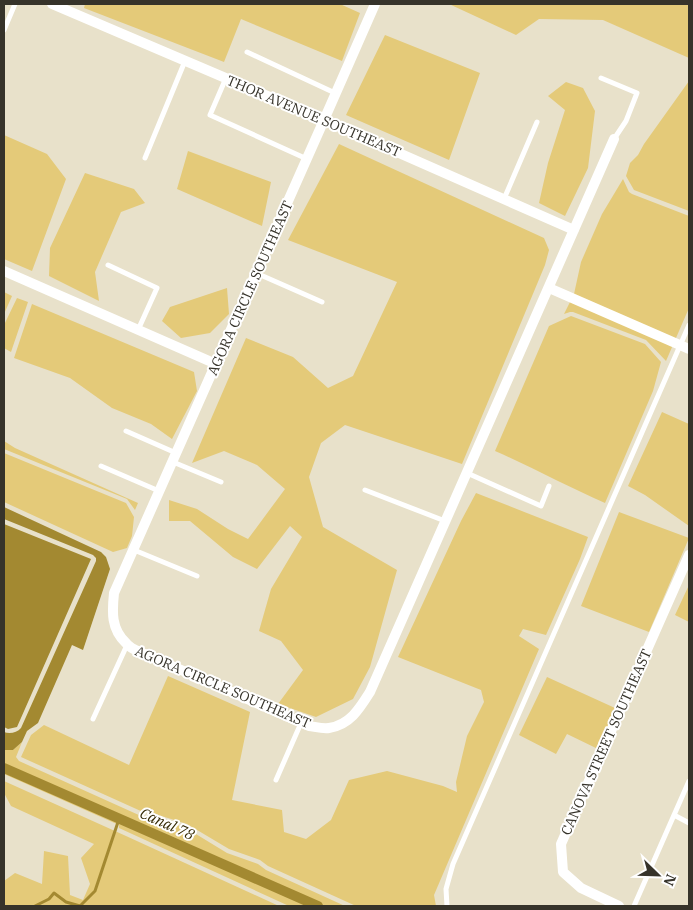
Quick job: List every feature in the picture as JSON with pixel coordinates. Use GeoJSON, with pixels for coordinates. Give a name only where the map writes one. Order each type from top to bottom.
{"type":"FeatureCollection","features":[{"type":"Feature","properties":{"kind":"street","name":"THOR AVENUE SOUTHEAST"},"geometry":{"type":"LineString","coordinates":[[52,4],[69,7],[226,78],[574,230]]}},
{"type":"Feature","properties":{"kind":"street","name":"AGORA CIRCLE SOUTHEAST"},"geometry":{"type":"LineString","coordinates":[[374,4],[114,593],[112,612],[117,632],[127,645],[309,726],[329,728],[346,722],[359,710],[370,692],[614,139]]}},
{"type":"Feature","properties":{"kind":"street"},"geometry":{"type":"LineString","coordinates":[[4,270],[216,364]]}},
{"type":"Feature","properties":{"kind":"street"},"geometry":{"type":"LineString","coordinates":[[549,288],[685,347]]}},
{"type":"Feature","properties":{"kind":"street","name":"CANOVA STREET SOUTHEAST"},"geometry":{"type":"LineString","coordinates":[[619,906],[581,888],[564,872],[561,844],[689,555]]}},
{"type":"Feature","properties":{"kind":"lane"},"geometry":{"type":"LineString","coordinates":[[4,30],[15,4]]}},
{"type":"Feature","properties":{"kind":"lane"},"geometry":{"type":"LineString","coordinates":[[247,52],[336,93]]}},
{"type":"Feature","properties":{"kind":"lane"},"geometry":{"type":"LineString","coordinates":[[145,158],[186,60]]}},
{"type":"Feature","properties":{"kind":"lane"},"geometry":{"type":"LineString","coordinates":[[226,78],[210,115],[307,159]]}},
{"type":"Feature","properties":{"kind":"lane"},"geometry":{"type":"LineString","coordinates":[[601,78],[637,93],[626,121],[614,139]]}},
{"type":"Feature","properties":{"kind":"lane"},"geometry":{"type":"LineString","coordinates":[[504,199],[537,122]]}},
{"type":"Feature","properties":{"kind":"lane"},"geometry":{"type":"LineString","coordinates":[[108,265],[157,288],[138,330]]}},
{"type":"Feature","properties":{"kind":"lane"},"geometry":{"type":"LineString","coordinates":[[256,274],[322,302]]}},
{"type":"Feature","properties":{"kind":"lane"},"geometry":{"type":"LineString","coordinates":[[447,906],[446,890],[452,864],[685,347],[689,325]]}},
{"type":"Feature","properties":{"kind":"lane"},"geometry":{"type":"LineString","coordinates":[[126,431],[221,482]]}},
{"type":"Feature","properties":{"kind":"lane"},"geometry":{"type":"LineString","coordinates":[[101,466],[160,492]]}},
{"type":"Feature","properties":{"kind":"lane"},"geometry":{"type":"LineString","coordinates":[[467,473],[541,506],[549,486]]}},
{"type":"Feature","properties":{"kind":"lane"},"geometry":{"type":"LineString","coordinates":[[366,490],[446,521]]}},
{"type":"Feature","properties":{"kind":"lane"},"geometry":{"type":"LineString","coordinates":[[134,550],[197,576]]}},
{"type":"Feature","properties":{"kind":"lane"},"geometry":{"type":"LineString","coordinates":[[93,719],[127,645]]}},
{"type":"Feature","properties":{"kind":"lane"},"geometry":{"type":"LineString","coordinates":[[276,780],[301,722]]}},
{"type":"Feature","properties":{"kind":"lane"},"geometry":{"type":"LineString","coordinates":[[634,906],[689,781]]}},
{"type":"Feature","properties":{"kind":"lane"},"geometry":{"type":"LineString","coordinates":[[674,815],[689,823]]}},
{"type":"Feature","properties":{"kind":"shaded area"},"geometry":{"type":"Polygon","coordinates":[[[85,4],[340,4],[360,13],[342,61],[241,19],[224,62],[84,8],[85,4]]]}},
{"type":"Feature","properties":{"kind":"shaded area"},"geometry":{"type":"Polygon","coordinates":[[[449,4],[689,4],[689,58],[603,20],[539,19],[516,35],[449,4]]]}},
{"type":"Feature","properties":{"kind":"shaded area"},"geometry":{"type":"Polygon","coordinates":[[[385,35],[480,73],[449,160],[346,115],[385,35]]]}},
{"type":"Feature","properties":{"kind":"shaded area"},"geometry":{"type":"Polygon","coordinates":[[[689,81],[689,211],[634,190],[626,176],[630,163],[638,155],[689,81]]]}},
{"type":"Feature","properties":{"kind":"shaded area"},"geometry":{"type":"Polygon","coordinates":[[[566,82],[583,88],[595,111],[588,168],[565,216],[539,203],[548,163],[565,110],[548,96],[566,82]]]}},
{"type":"Feature","properties":{"kind":"shaded area"},"geometry":{"type":"Polygon","coordinates":[[[4,135],[47,154],[66,179],[32,271],[4,259],[4,135]]]}},
{"type":"Feature","properties":{"kind":"shaded area"},"geometry":{"type":"Polygon","coordinates":[[[339,144],[544,238],[549,250],[545,265],[462,464],[345,425],[321,443],[309,477],[323,527],[397,570],[370,667],[353,699],[316,717],[278,704],[303,670],[281,641],[259,631],[271,589],[302,537],[290,526],[257,569],[233,557],[190,521],[169,521],[169,500],[197,509],[228,529],[248,539],[285,489],[257,465],[224,451],[192,463],[246,338],[293,357],[328,388],[353,376],[397,282],[288,240],[339,144]]]}},
{"type":"Feature","properties":{"kind":"shaded area"},"geometry":{"type":"Polygon","coordinates":[[[188,151],[271,182],[262,226],[177,189],[188,151]]]}},
{"type":"Feature","properties":{"kind":"shaded area"},"geometry":{"type":"Polygon","coordinates":[[[85,173],[134,189],[145,203],[121,212],[95,272],[99,301],[49,276],[50,248],[85,173]]]}},
{"type":"Feature","properties":{"kind":"shaded area"},"geometry":{"type":"Polygon","coordinates":[[[623,179],[629,192],[632,194],[689,216],[689,308],[666,361],[646,340],[573,312],[564,314],[574,294],[581,262],[602,214],[623,179]]]}},
{"type":"Feature","properties":{"kind":"shaded area"},"geometry":{"type":"Polygon","coordinates":[[[227,288],[229,314],[210,333],[181,338],[162,321],[170,307],[227,288]]]}},
{"type":"Feature","properties":{"kind":"shaded area"},"geometry":{"type":"Polygon","coordinates":[[[4,292],[12,296],[4,314],[4,292]]]}},
{"type":"Feature","properties":{"kind":"shaded area"},"geometry":{"type":"Polygon","coordinates":[[[17,298],[28,302],[11,352],[4,348],[4,325],[17,298]]]}},
{"type":"Feature","properties":{"kind":"shaded area"},"geometry":{"type":"Polygon","coordinates":[[[32,304],[194,372],[197,391],[172,439],[151,424],[112,408],[70,378],[14,358],[32,304]]]}},
{"type":"Feature","properties":{"kind":"shaded area"},"geometry":{"type":"Polygon","coordinates":[[[571,316],[645,344],[661,362],[653,391],[605,503],[495,451],[549,326],[571,316]]]}},
{"type":"Feature","properties":{"kind":"shaded area"},"geometry":{"type":"Polygon","coordinates":[[[662,412],[689,424],[689,526],[645,495],[628,486],[662,412]]]}},
{"type":"Feature","properties":{"kind":"shaded area"},"geometry":{"type":"Polygon","coordinates":[[[4,441],[15,448],[138,503],[135,510],[127,499],[4,449],[4,441]]]}},
{"type":"Feature","properties":{"kind":"shaded area"},"geometry":{"type":"Polygon","coordinates":[[[4,453],[126,503],[134,517],[132,536],[127,548],[113,552],[4,502],[4,453]]]}},
{"type":"Feature","properties":{"kind":"shaded area"},"geometry":{"type":"Polygon","coordinates":[[[476,493],[588,537],[546,635],[523,629],[519,636],[539,649],[434,895],[436,906],[356,906],[268,866],[260,860],[229,849],[187,824],[143,812],[21,757],[31,735],[44,725],[129,765],[168,676],[250,712],[232,800],[282,810],[284,832],[306,839],[331,820],[349,780],[387,771],[443,786],[457,792],[456,782],[467,736],[484,702],[481,690],[398,657],[461,521],[476,493]]]}},
{"type":"Feature","properties":{"kind":"shaded area"},"geometry":{"type":"Polygon","coordinates":[[[4,507],[101,552],[106,557],[110,569],[83,650],[72,645],[38,723],[27,731],[22,742],[13,750],[4,750],[4,732],[13,733],[21,728],[96,558],[93,555],[4,519],[4,507]]]}},
{"type":"Feature","properties":{"kind":"shaded area"},"geometry":{"type":"Polygon","coordinates":[[[619,512],[689,538],[649,632],[581,606],[619,512]]]}},
{"type":"Feature","properties":{"kind":"shaded area"},"geometry":{"type":"Polygon","coordinates":[[[4,524],[91,559],[17,727],[8,729],[4,727],[4,524]]]}},
{"type":"Feature","properties":{"kind":"shaded area"},"geometry":{"type":"Polygon","coordinates":[[[689,585],[689,622],[675,615],[689,585]]]}},
{"type":"Feature","properties":{"kind":"shaded area"},"geometry":{"type":"Polygon","coordinates":[[[547,677],[615,708],[598,749],[567,734],[556,754],[519,735],[547,677]]]}},
{"type":"Feature","properties":{"kind":"shaded area"},"geometry":{"type":"Polygon","coordinates":[[[22,742],[16,757],[19,761],[141,816],[152,817],[186,828],[227,853],[258,864],[266,870],[345,906],[289,906],[119,828],[119,825],[4,774],[4,750],[13,750],[22,742]]]}},
{"type":"Feature","properties":{"kind":"shaded area"},"geometry":{"type":"Polygon","coordinates":[[[4,781],[279,906],[4,906],[4,881],[15,873],[42,884],[44,851],[68,856],[70,895],[83,900],[90,884],[81,858],[94,844],[11,806],[4,793],[4,781]]]}},
{"type":"Feature","properties":{"kind":"waterway","name":"Canal 78"},"geometry":{"type":"LineString","coordinates":[[4,768],[318,906]]}},
{"type":"Feature","properties":{"kind":"waterway"},"geometry":{"type":"LineString","coordinates":[[35,906],[49,899],[54,893],[66,902],[80,906],[95,891],[119,819]]}}]}
